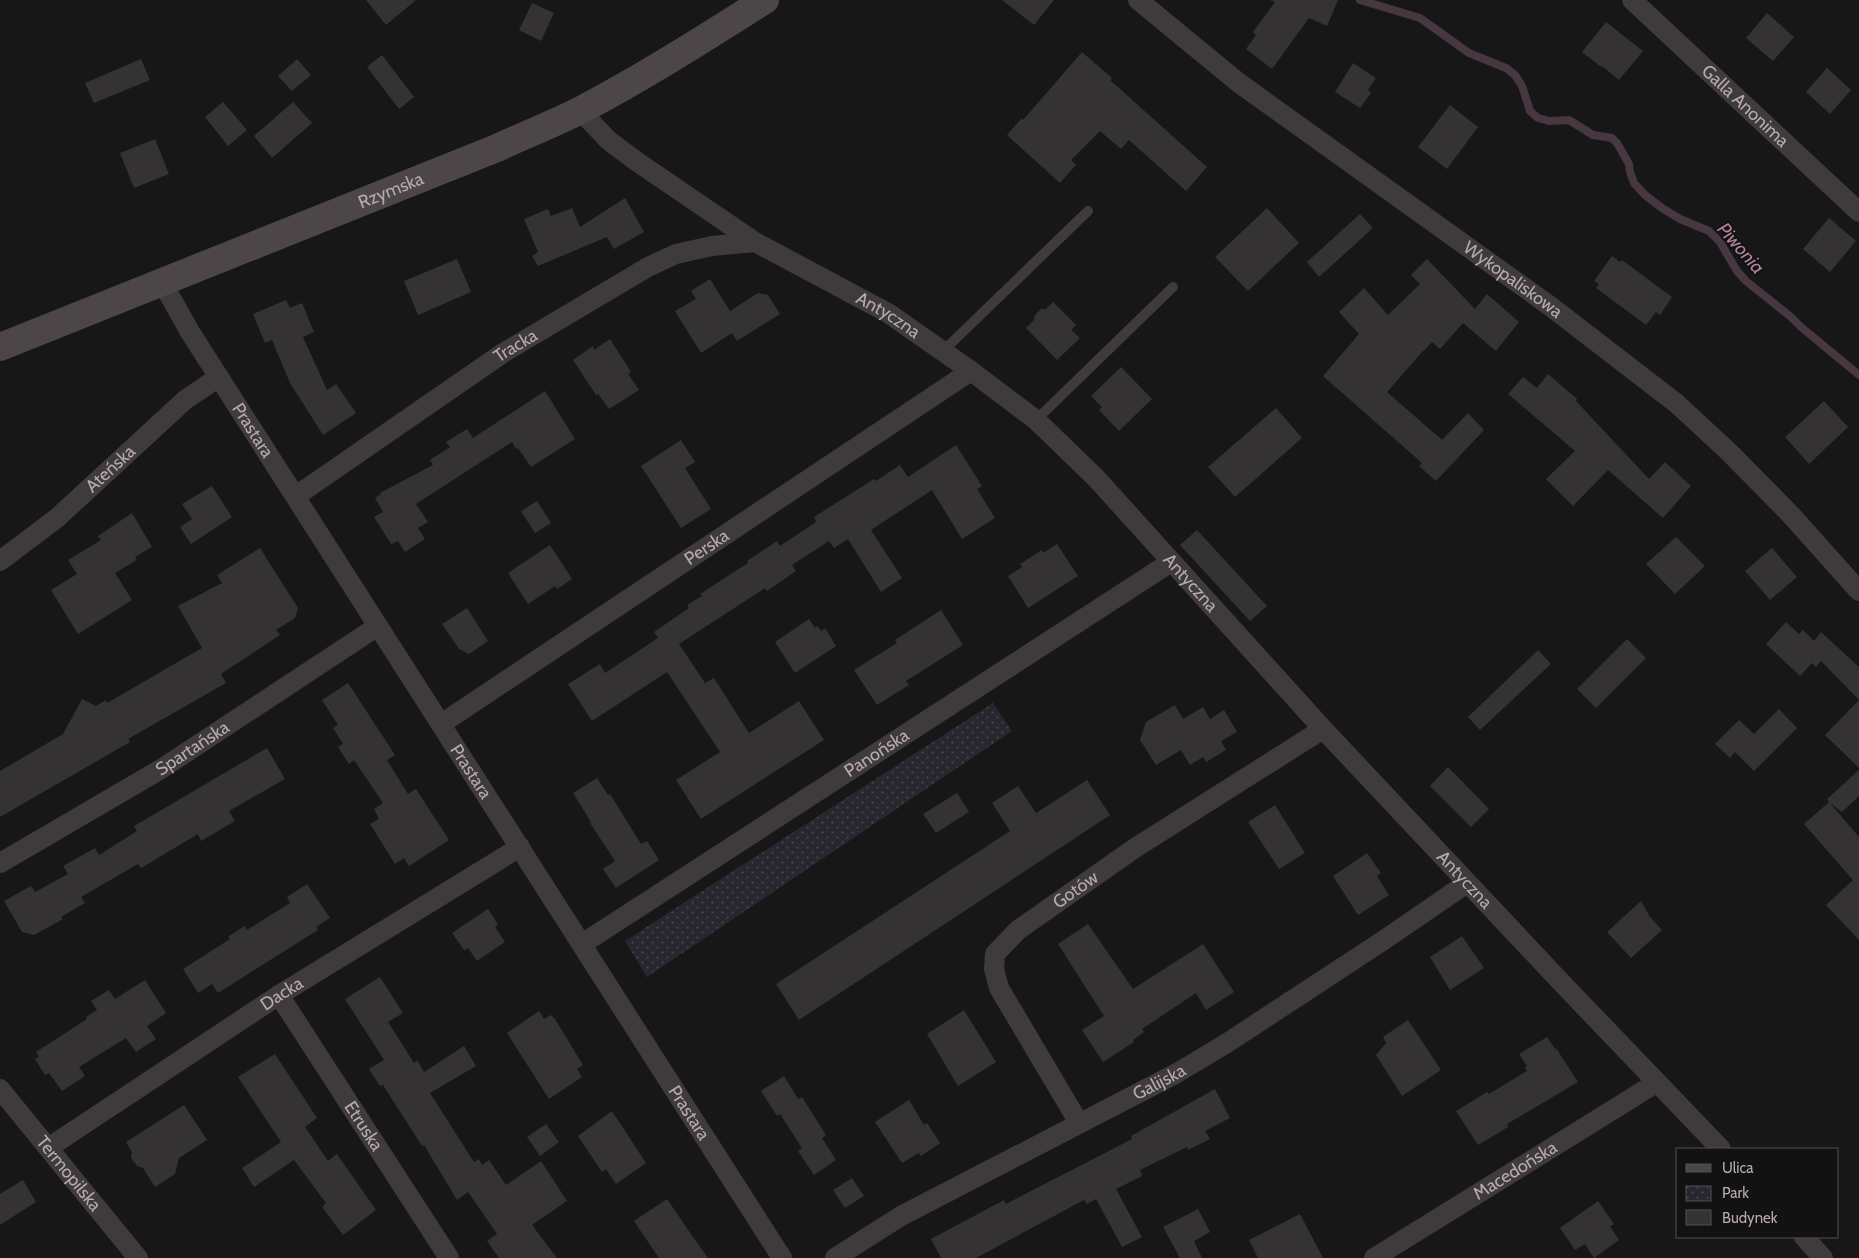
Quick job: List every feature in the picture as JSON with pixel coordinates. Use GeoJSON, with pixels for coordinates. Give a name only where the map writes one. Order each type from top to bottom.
{"type":"FeatureCollection","features":[{"type":"Feature","properties":{"kind":"main road","name":"Rzymska"},"geometry":{"type":"LineString","coordinates":[[0,346],[497,148],[580,110],[632,81],[765,0]]}},
{"type":"Feature","properties":{"kind":"street","name":"Wykopaliskowa"},"geometry":{"type":"LineString","coordinates":[[1138,0],[1239,83],[1550,306],[1676,403],[1729,452],[1791,515],[1859,591]]}},
{"type":"Feature","properties":{"kind":"street","name":"Galla Anonima"},"geometry":{"type":"LineString","coordinates":[[1632,0],[1859,212]]}},
{"type":"Feature","properties":{"kind":"street","name":"Antyczna"},"geometry":{"type":"LineString","coordinates":[[580,110],[608,140],[636,162],[755,242],[888,313],[972,371],[1036,420],[1096,478],[1323,729],[1656,1083],[1720,1148]]}},
{"type":"Feature","properties":{"kind":"street","name":"Tracka"},"geometry":{"type":"LineString","coordinates":[[296,496],[503,353],[648,267],[676,254],[712,246],[755,242]]}},
{"type":"Feature","properties":{"kind":"street","name":"Prastara"},"geometry":{"type":"LineString","coordinates":[[162,282],[190,332],[782,1258]]}},
{"type":"Feature","properties":{"kind":"street","name":"Perska"},"geometry":{"type":"LineString","coordinates":[[441,724],[972,371]]}},
{"type":"Feature","properties":{"kind":"street","name":"Ateńska"},"geometry":{"type":"LineString","coordinates":[[0,561],[57,518],[185,400],[219,377]]}},
{"type":"Feature","properties":{"kind":"street","name":"Panońska"},"geometry":{"type":"LineString","coordinates":[[582,944],[1171,562]]}},
{"type":"Feature","properties":{"kind":"street","name":"Spartańska"},"geometry":{"type":"LineString","coordinates":[[0,863],[161,769],[378,626]]}},
{"type":"Feature","properties":{"kind":"street","name":"Gotów"},"geometry":{"type":"LineString","coordinates":[[1079,1123],[999,988],[994,969],[995,954],[1018,930],[1135,848],[1323,729]]}},
{"type":"Feature","properties":{"kind":"street","name":"Dacka"},"geometry":{"type":"LineString","coordinates":[[48,1148],[279,995],[520,847]]}},
{"type":"Feature","properties":{"kind":"street","name":"Galijska"},"geometry":{"type":"LineString","coordinates":[[835,1258],[901,1216],[1177,1073],[1227,1043],[1381,942],[1467,882]]}},
{"type":"Feature","properties":{"kind":"street","name":"Etruska"},"geometry":{"type":"LineString","coordinates":[[279,995],[449,1258]]}},
{"type":"Feature","properties":{"kind":"street","name":"Macedońska"},"geometry":{"type":"LineString","coordinates":[[1374,1258],[1656,1083]]}},
{"type":"Feature","properties":{"kind":"street","name":"Termopilska"},"geometry":{"type":"LineString","coordinates":[[0,1089],[138,1258]]}},
{"type":"Feature","properties":{"kind":"street"},"geometry":{"type":"LineString","coordinates":[[1805,1238],[1823,1258]]}},
{"type":"Feature","properties":{"kind":"lane"},"geometry":{"type":"LineString","coordinates":[[943,351],[1088,211]]}},
{"type":"Feature","properties":{"kind":"lane"},"geometry":{"type":"LineString","coordinates":[[1036,420],[1173,288]]}},
{"type":"Feature","properties":{"kind":"green space"},"geometry":{"type":"Polygon","coordinates":[[[993,703],[1012,731],[647,977],[625,941],[993,703]]]}},
{"type":"Feature","properties":{"kind":"building"},"geometry":{"type":"Polygon","coordinates":[[[366,0],[416,0],[386,25],[366,0]]]}},
{"type":"Feature","properties":{"kind":"building"},"geometry":{"type":"Polygon","coordinates":[[[1002,0],[1054,0],[1034,25],[1002,0]]]}},
{"type":"Feature","properties":{"kind":"building"},"geometry":{"type":"Polygon","coordinates":[[[1270,0],[1338,0],[1327,26],[1309,18],[1272,69],[1246,49],[1256,35],[1253,32],[1275,2],[1270,0]]]}},
{"type":"Feature","properties":{"kind":"building"},"geometry":{"type":"Polygon","coordinates":[[[532,3],[554,13],[541,41],[519,30],[532,3]]]}},
{"type":"Feature","properties":{"kind":"building"},"geometry":{"type":"Polygon","coordinates":[[[1767,13],[1794,37],[1773,61],[1746,38],[1767,13]]]}},
{"type":"Feature","properties":{"kind":"building"},"geometry":{"type":"Polygon","coordinates":[[[1606,22],[1643,51],[1619,80],[1582,52],[1606,22]]]}},
{"type":"Feature","properties":{"kind":"building"},"geometry":{"type":"Polygon","coordinates":[[[1082,52],[1112,78],[1110,80],[1207,167],[1186,191],[1129,140],[1121,149],[1100,131],[1071,160],[1076,165],[1060,183],[1007,135],[1022,118],[1023,120],[1082,52]]]}},
{"type":"Feature","properties":{"kind":"building"},"geometry":{"type":"Polygon","coordinates":[[[382,55],[414,97],[399,109],[367,67],[382,55]]]}},
{"type":"Feature","properties":{"kind":"building"},"geometry":{"type":"Polygon","coordinates":[[[141,59],[150,80],[94,103],[85,83],[141,59]]]}},
{"type":"Feature","properties":{"kind":"building"},"geometry":{"type":"Polygon","coordinates":[[[297,59],[311,75],[292,91],[278,76],[297,59]]]}},
{"type":"Feature","properties":{"kind":"building"},"geometry":{"type":"Polygon","coordinates":[[[1353,63],[1376,78],[1368,90],[1371,93],[1360,108],[1335,92],[1353,63]]]}},
{"type":"Feature","properties":{"kind":"building"},"geometry":{"type":"Polygon","coordinates":[[[1827,68],[1851,90],[1830,114],[1806,92],[1827,68]]]}},
{"type":"Feature","properties":{"kind":"building"},"geometry":{"type":"Polygon","coordinates":[[[223,102],[247,130],[228,146],[205,117],[223,102]]]}},
{"type":"Feature","properties":{"kind":"building"},"geometry":{"type":"Polygon","coordinates":[[[293,102],[312,123],[272,158],[254,136],[293,102]]]}},
{"type":"Feature","properties":{"kind":"building"},"geometry":{"type":"Polygon","coordinates":[[[1450,105],[1478,127],[1447,169],[1418,147],[1450,105]]]}},
{"type":"Feature","properties":{"kind":"building"},"geometry":{"type":"Polygon","coordinates":[[[155,139],[169,174],[134,188],[120,153],[155,139]]]}},
{"type":"Feature","properties":{"kind":"building"},"geometry":{"type":"Polygon","coordinates":[[[625,198],[644,232],[614,249],[607,237],[538,266],[532,256],[538,252],[524,219],[548,209],[551,216],[572,208],[580,227],[625,198]]]}},
{"type":"Feature","properties":{"kind":"building"},"geometry":{"type":"Polygon","coordinates":[[[1267,208],[1299,243],[1248,291],[1215,257],[1267,208]]]}},
{"type":"Feature","properties":{"kind":"building"},"geometry":{"type":"Polygon","coordinates":[[[1360,214],[1373,228],[1319,277],[1307,262],[1360,214]]]}},
{"type":"Feature","properties":{"kind":"building"},"geometry":{"type":"Polygon","coordinates":[[[1829,218],[1856,241],[1830,272],[1803,249],[1829,218]]]}},
{"type":"Feature","properties":{"kind":"building"},"geometry":{"type":"Polygon","coordinates":[[[1612,256],[1620,262],[1622,260],[1672,297],[1660,315],[1656,312],[1646,325],[1596,288],[1599,284],[1594,281],[1612,256]]]}},
{"type":"Feature","properties":{"kind":"building"},"geometry":{"type":"Polygon","coordinates":[[[457,259],[471,292],[418,315],[404,281],[457,259]]]}},
{"type":"Feature","properties":{"kind":"building"},"geometry":{"type":"Polygon","coordinates":[[[1427,259],[1475,309],[1487,294],[1519,322],[1496,351],[1463,323],[1440,349],[1432,342],[1387,392],[1442,440],[1468,413],[1484,430],[1436,481],[1419,466],[1422,463],[1323,376],[1359,334],[1339,312],[1364,288],[1388,315],[1420,284],[1411,275],[1427,259]]]}},
{"type":"Feature","properties":{"kind":"building"},"geometry":{"type":"Polygon","coordinates":[[[710,279],[730,311],[758,293],[768,295],[780,314],[737,341],[732,333],[701,353],[675,311],[696,299],[691,291],[710,279]]]}},
{"type":"Feature","properties":{"kind":"building"},"geometry":{"type":"Polygon","coordinates":[[[286,300],[290,308],[302,303],[314,332],[303,337],[327,390],[336,384],[356,413],[323,435],[290,383],[272,340],[265,343],[253,314],[286,300]]]}},
{"type":"Feature","properties":{"kind":"building"},"geometry":{"type":"Polygon","coordinates":[[[1053,302],[1076,325],[1071,330],[1080,338],[1057,360],[1026,328],[1041,309],[1046,309],[1053,302]]]}},
{"type":"Feature","properties":{"kind":"building"},"geometry":{"type":"Polygon","coordinates":[[[610,339],[631,372],[628,374],[639,390],[609,409],[598,394],[596,395],[573,360],[593,346],[594,350],[610,339]]]}},
{"type":"Feature","properties":{"kind":"building"},"geometry":{"type":"Polygon","coordinates":[[[1121,367],[1152,399],[1119,431],[1099,410],[1102,407],[1091,396],[1121,367]]]}},
{"type":"Feature","properties":{"kind":"building"},"geometry":{"type":"Polygon","coordinates":[[[1548,374],[1577,399],[1576,401],[1649,479],[1665,462],[1691,486],[1663,518],[1608,470],[1573,506],[1546,479],[1575,451],[1508,394],[1523,377],[1537,388],[1548,374]]]}},
{"type":"Feature","properties":{"kind":"building"},"geometry":{"type":"Polygon","coordinates":[[[545,391],[575,439],[531,467],[512,442],[416,504],[428,522],[418,528],[425,539],[405,552],[398,541],[391,544],[374,517],[383,512],[375,498],[380,493],[433,465],[430,460],[450,447],[446,442],[467,429],[473,438],[545,391]]]}},
{"type":"Feature","properties":{"kind":"building"},"geometry":{"type":"Polygon","coordinates":[[[1824,401],[1848,427],[1809,464],[1785,437],[1824,401]]]}},
{"type":"Feature","properties":{"kind":"building"},"geometry":{"type":"Polygon","coordinates":[[[1276,408],[1302,438],[1235,497],[1208,467],[1276,408]]]}},
{"type":"Feature","properties":{"kind":"building"},"geometry":{"type":"Polygon","coordinates":[[[681,440],[695,462],[685,468],[711,509],[681,528],[641,466],[681,440]]]}},
{"type":"Feature","properties":{"kind":"building"},"geometry":{"type":"Polygon","coordinates":[[[956,445],[982,486],[977,489],[995,518],[962,539],[932,490],[871,530],[902,578],[881,592],[848,539],[834,548],[829,541],[792,565],[796,571],[767,591],[765,588],[679,644],[705,683],[714,678],[749,733],[799,701],[824,740],[701,819],[676,780],[720,752],[667,672],[592,721],[568,684],[600,664],[605,673],[658,638],[654,632],[689,608],[687,605],[702,596],[700,594],[748,563],[747,561],[777,541],[780,546],[816,522],[814,517],[874,479],[876,481],[900,465],[908,477],[956,445]]]}},
{"type":"Feature","properties":{"kind":"building"},"geometry":{"type":"Polygon","coordinates":[[[212,486],[232,517],[191,544],[180,527],[192,519],[182,504],[212,486]]]}},
{"type":"Feature","properties":{"kind":"building"},"geometry":{"type":"Polygon","coordinates":[[[537,501],[551,523],[535,533],[521,511],[537,501]]]}},
{"type":"Feature","properties":{"kind":"building"},"geometry":{"type":"Polygon","coordinates":[[[132,513],[152,547],[135,557],[137,560],[115,573],[132,600],[78,634],[51,590],[77,574],[68,560],[101,540],[98,536],[132,513]]]}},
{"type":"Feature","properties":{"kind":"building"},"geometry":{"type":"Polygon","coordinates":[[[1197,530],[1267,606],[1250,621],[1180,545],[1197,530]]]}},
{"type":"Feature","properties":{"kind":"building"},"geometry":{"type":"Polygon","coordinates":[[[1676,537],[1705,566],[1675,594],[1646,564],[1676,537]]]}},
{"type":"Feature","properties":{"kind":"building"},"geometry":{"type":"Polygon","coordinates":[[[1057,544],[1078,576],[1028,608],[1008,576],[1022,567],[1020,564],[1042,550],[1043,553],[1057,544]]]}},
{"type":"Feature","properties":{"kind":"building"},"geometry":{"type":"Polygon","coordinates":[[[550,545],[572,579],[557,589],[555,586],[528,604],[508,573],[550,545]]]}},
{"type":"Feature","properties":{"kind":"building"},"geometry":{"type":"Polygon","coordinates":[[[260,548],[298,608],[295,618],[276,630],[280,635],[221,674],[226,683],[128,739],[130,742],[0,817],[0,771],[63,734],[82,699],[96,706],[106,700],[107,703],[202,648],[178,606],[222,583],[217,575],[260,548]]]}},
{"type":"Feature","properties":{"kind":"building"},"geometry":{"type":"Polygon","coordinates":[[[1772,548],[1797,577],[1770,600],[1745,571],[1772,548]]]}},
{"type":"Feature","properties":{"kind":"building"},"geometry":{"type":"Polygon","coordinates":[[[467,608],[488,641],[469,654],[459,649],[442,624],[467,608]]]}},
{"type":"Feature","properties":{"kind":"building"},"geometry":{"type":"Polygon","coordinates":[[[941,610],[963,645],[906,681],[909,685],[877,705],[854,670],[897,643],[895,640],[941,610]]]}},
{"type":"Feature","properties":{"kind":"building"},"geometry":{"type":"Polygon","coordinates":[[[809,619],[815,628],[818,626],[821,631],[825,628],[836,646],[795,673],[775,642],[809,619]]]}},
{"type":"Feature","properties":{"kind":"building"},"geometry":{"type":"Polygon","coordinates":[[[1786,622],[1799,634],[1803,630],[1814,641],[1821,632],[1859,667],[1859,700],[1821,661],[1816,667],[1812,663],[1800,676],[1766,644],[1786,622]]]}},
{"type":"Feature","properties":{"kind":"building"},"geometry":{"type":"Polygon","coordinates":[[[1627,639],[1646,658],[1596,708],[1577,689],[1627,639]]]}},
{"type":"Feature","properties":{"kind":"building"},"geometry":{"type":"Polygon","coordinates":[[[1538,650],[1551,664],[1480,730],[1468,717],[1538,650]]]}},
{"type":"Feature","properties":{"kind":"building"},"geometry":{"type":"Polygon","coordinates":[[[348,683],[395,755],[387,760],[408,794],[416,789],[449,840],[409,866],[404,858],[395,864],[370,824],[379,819],[374,809],[383,803],[354,760],[349,764],[338,747],[343,744],[333,728],[338,725],[322,700],[348,683]]]}},
{"type":"Feature","properties":{"kind":"building"},"geometry":{"type":"Polygon","coordinates":[[[1859,700],[1859,768],[1825,735],[1859,700]]]}},
{"type":"Feature","properties":{"kind":"building"},"geometry":{"type":"Polygon","coordinates":[[[1175,705],[1183,719],[1203,707],[1210,719],[1224,710],[1237,732],[1221,741],[1226,750],[1206,762],[1203,757],[1190,765],[1181,750],[1156,765],[1140,740],[1146,722],[1175,705]]]}},
{"type":"Feature","properties":{"kind":"building"},"geometry":{"type":"Polygon","coordinates":[[[1779,709],[1797,728],[1754,771],[1735,752],[1730,758],[1715,744],[1739,720],[1754,734],[1779,709]]]}},
{"type":"Feature","properties":{"kind":"building"},"geometry":{"type":"Polygon","coordinates":[[[267,748],[285,779],[229,811],[235,821],[201,841],[198,834],[141,868],[138,864],[81,897],[85,903],[61,917],[63,919],[34,935],[22,932],[4,901],[31,886],[35,892],[68,874],[63,866],[95,848],[99,855],[137,831],[134,826],[267,748]]]}},
{"type":"Feature","properties":{"kind":"building"},"geometry":{"type":"Polygon","coordinates":[[[1448,767],[1489,809],[1471,827],[1430,786],[1448,767]]]}},
{"type":"Feature","properties":{"kind":"building"},"geometry":{"type":"Polygon","coordinates":[[[1859,770],[1859,796],[1842,812],[1830,803],[1859,837],[1859,940],[1826,905],[1853,880],[1804,824],[1829,802],[1827,799],[1859,770]]]}},
{"type":"Feature","properties":{"kind":"building"},"geometry":{"type":"Polygon","coordinates":[[[597,778],[608,795],[610,794],[641,844],[647,841],[659,860],[616,888],[603,869],[615,861],[573,793],[597,778]]]}},
{"type":"Feature","properties":{"kind":"building"},"geometry":{"type":"Polygon","coordinates":[[[1087,780],[1110,815],[799,1020],[776,984],[1010,831],[992,803],[1018,786],[1036,813],[1087,780]]]}},
{"type":"Feature","properties":{"kind":"building"},"geometry":{"type":"Polygon","coordinates":[[[957,793],[969,812],[936,833],[923,814],[957,793]]]}},
{"type":"Feature","properties":{"kind":"building"},"geometry":{"type":"Polygon","coordinates":[[[1275,805],[1305,853],[1279,869],[1248,822],[1275,805]]]}},
{"type":"Feature","properties":{"kind":"building"},"geometry":{"type":"Polygon","coordinates":[[[1367,853],[1381,873],[1377,876],[1389,895],[1358,915],[1333,876],[1367,853]]]}},
{"type":"Feature","properties":{"kind":"building"},"geometry":{"type":"Polygon","coordinates":[[[307,884],[330,918],[316,927],[318,930],[218,993],[212,984],[198,993],[183,969],[230,939],[228,937],[244,926],[247,930],[290,903],[287,897],[307,884]]]}},
{"type":"Feature","properties":{"kind":"building"},"geometry":{"type":"Polygon","coordinates":[[[1641,901],[1650,917],[1662,930],[1631,958],[1607,932],[1641,901]]]}},
{"type":"Feature","properties":{"kind":"building"},"geometry":{"type":"Polygon","coordinates":[[[488,909],[498,924],[495,927],[505,942],[477,961],[468,948],[464,950],[452,933],[488,909]]]}},
{"type":"Feature","properties":{"kind":"building"},"geometry":{"type":"Polygon","coordinates":[[[1088,924],[1133,989],[1203,944],[1234,992],[1206,1010],[1196,993],[1142,1029],[1144,1032],[1133,1040],[1134,1042],[1103,1062],[1082,1030],[1104,1016],[1058,944],[1088,924]]]}},
{"type":"Feature","properties":{"kind":"building"},"geometry":{"type":"Polygon","coordinates":[[[1462,936],[1484,968],[1450,990],[1430,957],[1462,936]]]}},
{"type":"Feature","properties":{"kind":"building"},"geometry":{"type":"Polygon","coordinates":[[[380,977],[403,1013],[388,1022],[414,1063],[417,1060],[424,1072],[464,1046],[476,1066],[430,1093],[474,1162],[479,1159],[482,1165],[489,1160],[506,1185],[541,1161],[567,1201],[532,1225],[557,1258],[499,1258],[487,1241],[497,1234],[468,1192],[457,1200],[424,1145],[422,1146],[383,1085],[380,1086],[369,1069],[384,1060],[345,999],[380,977]]]}},
{"type":"Feature","properties":{"kind":"building"},"geometry":{"type":"Polygon","coordinates":[[[145,980],[166,1013],[147,1026],[156,1039],[136,1052],[126,1038],[79,1067],[85,1076],[62,1091],[49,1073],[45,1075],[35,1059],[39,1057],[36,1052],[87,1019],[86,1017],[97,1010],[91,1001],[109,990],[115,999],[145,980]]]}},
{"type":"Feature","properties":{"kind":"building"},"geometry":{"type":"Polygon","coordinates":[[[964,1010],[996,1062],[958,1086],[927,1034],[964,1010]]]}},
{"type":"Feature","properties":{"kind":"building"},"geometry":{"type":"Polygon","coordinates":[[[539,1011],[544,1019],[551,1015],[555,1019],[583,1065],[577,1069],[582,1077],[549,1099],[507,1033],[539,1011]]]}},
{"type":"Feature","properties":{"kind":"building"},"geometry":{"type":"Polygon","coordinates":[[[1408,1020],[1441,1070],[1402,1096],[1376,1055],[1386,1043],[1383,1037],[1408,1020]]]}},
{"type":"Feature","properties":{"kind":"building"},"geometry":{"type":"Polygon","coordinates":[[[1547,1037],[1578,1082],[1507,1124],[1508,1127],[1478,1145],[1456,1111],[1527,1071],[1525,1068],[1527,1066],[1519,1054],[1547,1037]]]}},
{"type":"Feature","properties":{"kind":"building"},"geometry":{"type":"Polygon","coordinates":[[[275,1054],[317,1118],[305,1127],[328,1161],[337,1154],[376,1210],[343,1235],[322,1207],[326,1203],[294,1160],[254,1187],[242,1168],[281,1142],[238,1077],[275,1054]]]}},
{"type":"Feature","properties":{"kind":"building"},"geometry":{"type":"Polygon","coordinates":[[[784,1076],[798,1099],[802,1097],[826,1135],[822,1138],[836,1160],[814,1175],[798,1151],[802,1148],[780,1114],[777,1116],[761,1091],[784,1076]]]}},
{"type":"Feature","properties":{"kind":"building"},"geometry":{"type":"Polygon","coordinates":[[[1215,1089],[1230,1118],[1205,1131],[1210,1139],[1188,1150],[1187,1147],[1140,1170],[1142,1176],[1116,1189],[1142,1237],[1122,1247],[1096,1199],[1087,1204],[1084,1200],[976,1258],[941,1258],[931,1239],[1004,1200],[1006,1204],[1132,1139],[1131,1136],[1215,1089]]]}},
{"type":"Feature","properties":{"kind":"building"},"geometry":{"type":"Polygon","coordinates":[[[909,1100],[924,1125],[927,1123],[940,1143],[921,1156],[919,1153],[902,1163],[875,1122],[909,1100]]]}},
{"type":"Feature","properties":{"kind":"building"},"geometry":{"type":"Polygon","coordinates":[[[184,1105],[207,1140],[179,1158],[175,1174],[155,1187],[143,1168],[137,1166],[131,1158],[132,1152],[126,1142],[184,1105]]]}},
{"type":"Feature","properties":{"kind":"building"},"geometry":{"type":"Polygon","coordinates":[[[612,1111],[646,1163],[616,1184],[606,1169],[602,1172],[578,1136],[612,1111]]]}},
{"type":"Feature","properties":{"kind":"building"},"geometry":{"type":"Polygon","coordinates":[[[546,1124],[559,1142],[540,1156],[527,1137],[546,1124]]]}},
{"type":"Feature","properties":{"kind":"building"},"geometry":{"type":"Polygon","coordinates":[[[852,1178],[864,1196],[845,1208],[833,1190],[852,1178]]]}},
{"type":"Feature","properties":{"kind":"building"},"geometry":{"type":"Polygon","coordinates":[[[23,1180],[36,1202],[0,1225],[0,1194],[23,1180]]]}},
{"type":"Feature","properties":{"kind":"building"},"geometry":{"type":"Polygon","coordinates":[[[667,1199],[708,1258],[659,1258],[634,1221],[667,1199]]]}},
{"type":"Feature","properties":{"kind":"building"},"geometry":{"type":"Polygon","coordinates":[[[1598,1201],[1614,1224],[1610,1226],[1619,1240],[1594,1258],[1585,1244],[1575,1250],[1560,1228],[1598,1201]]]}},
{"type":"Feature","properties":{"kind":"building"},"geometry":{"type":"Polygon","coordinates":[[[1198,1209],[1210,1232],[1194,1241],[1202,1258],[1180,1258],[1163,1227],[1198,1209]]]}},
{"type":"Feature","properties":{"kind":"building"},"geometry":{"type":"Polygon","coordinates":[[[1300,1214],[1323,1258],[1258,1258],[1249,1240],[1300,1214]]]}},
{"type":"Feature","properties":{"kind":"waterway","name":"Piwonia"},"geometry":{"type":"LineString","coordinates":[[1360,0],[1420,18],[1469,53],[1506,68],[1515,75],[1522,86],[1530,111],[1538,118],[1549,121],[1569,120],[1593,135],[1612,138],[1629,164],[1634,183],[1645,195],[1680,219],[1709,231],[1720,242],[1737,271],[1746,281],[1859,375]]}}]}
